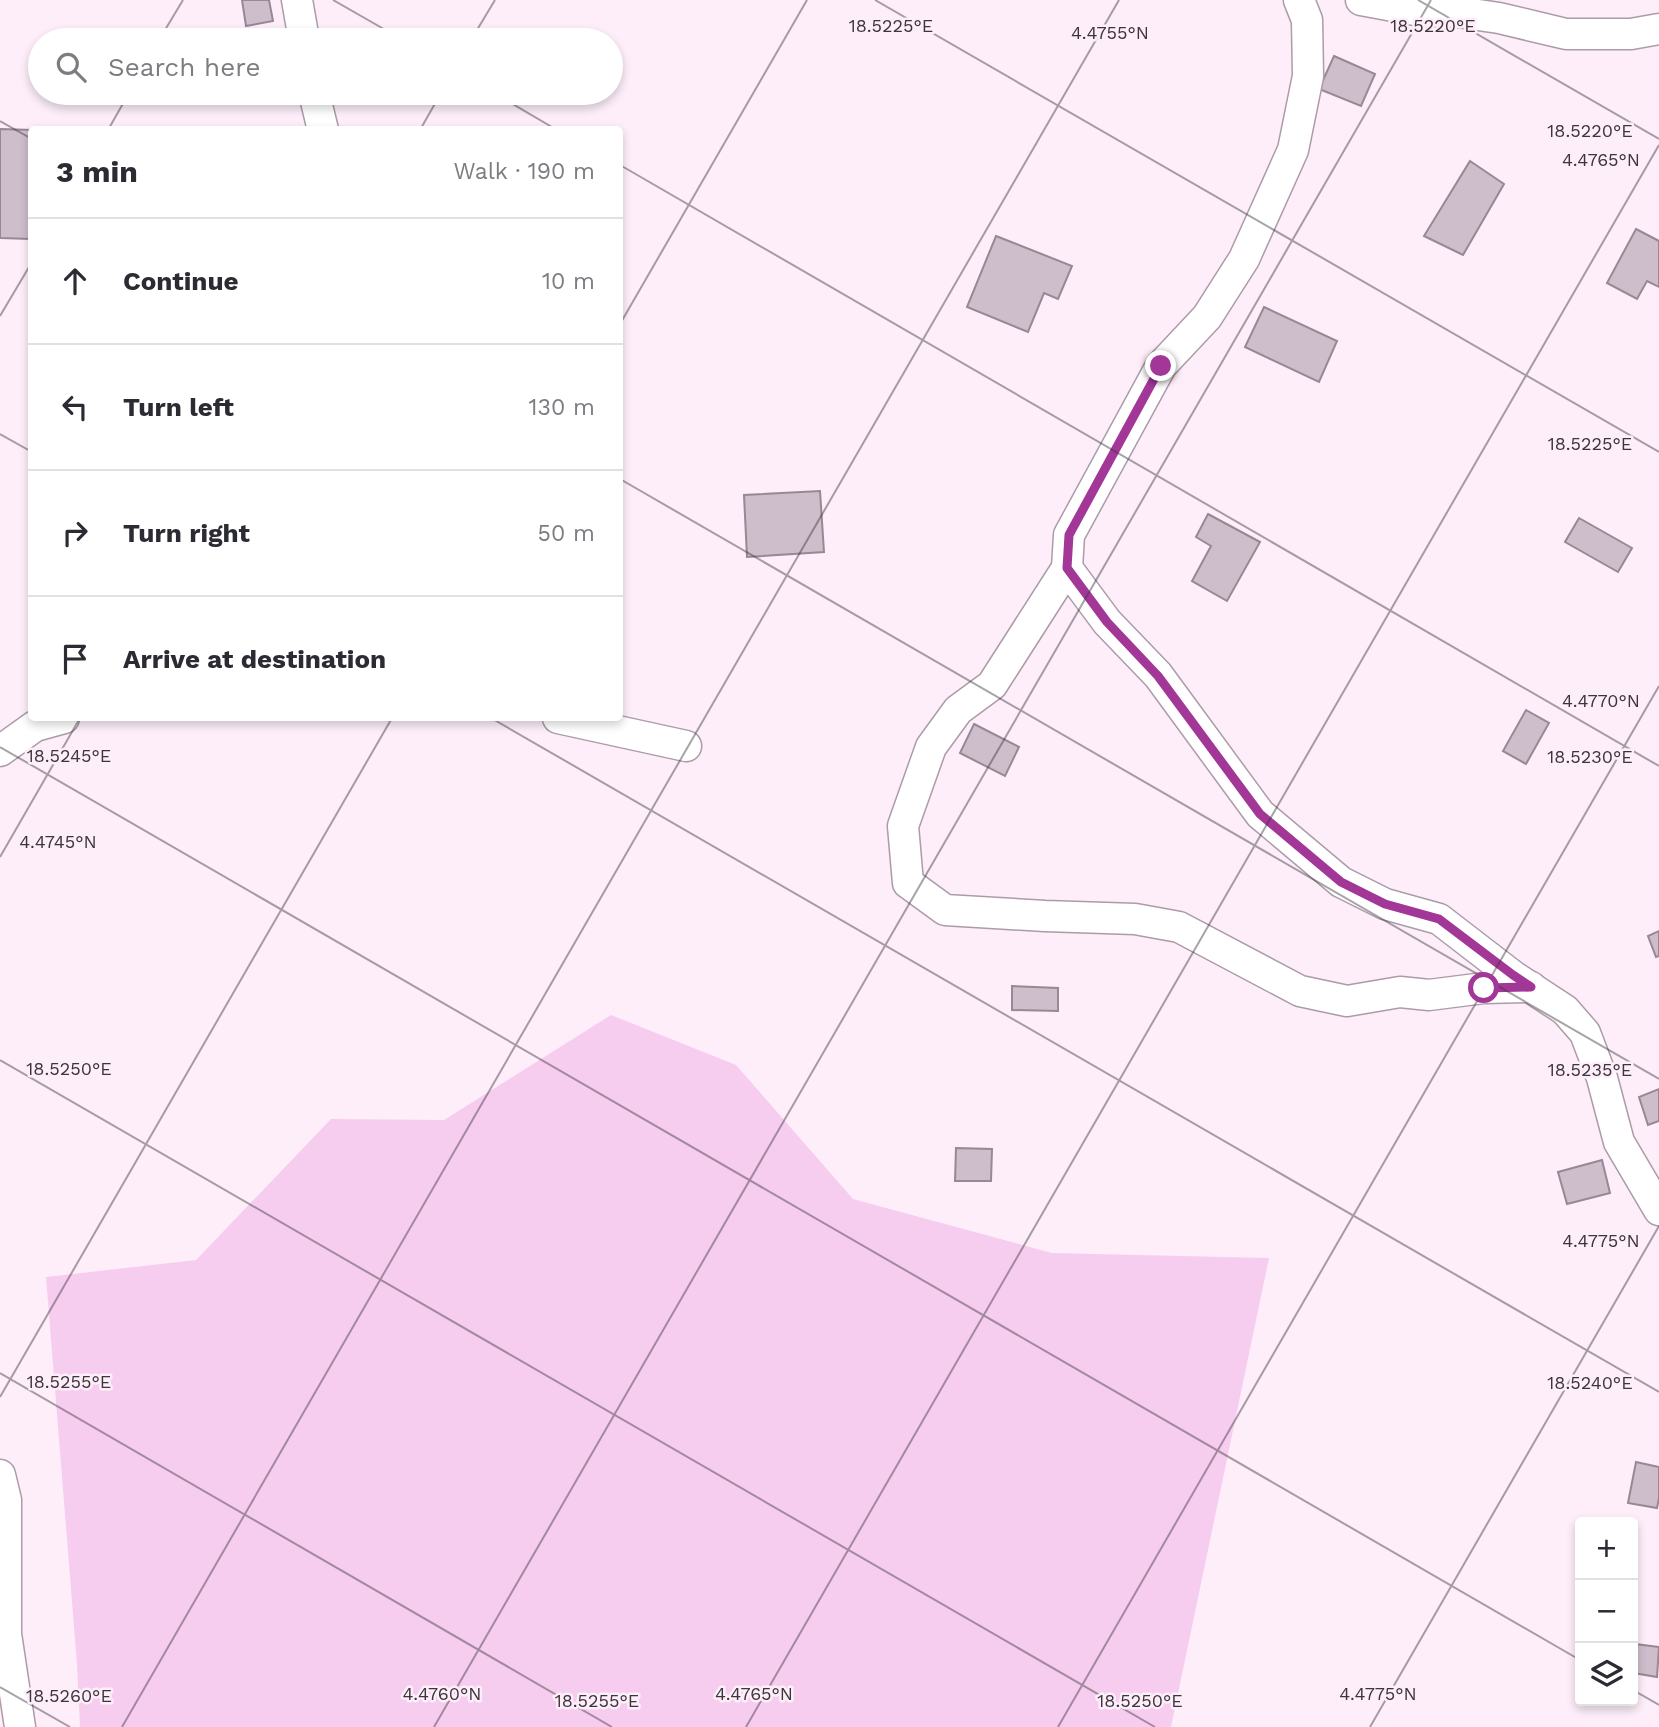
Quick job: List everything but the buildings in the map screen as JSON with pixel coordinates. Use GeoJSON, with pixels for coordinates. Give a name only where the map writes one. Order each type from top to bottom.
{"type":"FeatureCollection","features":[{"type":"Feature","properties":{"kind":"street"},"geometry":{"type":"LineString","coordinates":[[298,0],[302,28]]}},
{"type":"Feature","properties":{"kind":"street"},"geometry":{"type":"LineString","coordinates":[[1299,0],[1307,20],[1308,76],[1293,150],[1244,259],[1207,317],[1161,366],[1069,535],[1067,568],[992,685],[958,710],[931,747],[903,826],[908,883],[946,910],[1135,919],[1180,927],[1300,991],[1347,1001],[1400,992],[1429,995],[1484,988],[1531,987]]}},
{"type":"Feature","properties":{"kind":"street"},"geometry":{"type":"LineString","coordinates":[[1361,0],[1415,10],[1499,18],[1566,34],[1631,34],[1659,29]]}},
{"type":"Feature","properties":{"kind":"street"},"geometry":{"type":"LineString","coordinates":[[317,105],[322,126]]}},
{"type":"Feature","properties":{"kind":"street"},"geometry":{"type":"LineString","coordinates":[[1067,568],[1107,622],[1158,676],[1260,814],[1341,882],[1385,904],[1439,919],[1565,1010],[1585,1033],[1602,1078],[1619,1142],[1659,1210]]}},
{"type":"Feature","properties":{"kind":"street"},"geometry":{"type":"LineString","coordinates":[[0,751],[35,726],[53,721]]}},
{"type":"Feature","properties":{"kind":"street"},"geometry":{"type":"LineString","coordinates":[[572,721],[686,746]]}},
{"type":"Feature","properties":{"kind":"street"},"geometry":{"type":"LineString","coordinates":[[0,1475],[6,1500],[6,1634],[20,1727]]}},
{"type":"Feature","properties":{"kind":"shaded area"},"geometry":{"type":"Polygon","coordinates":[[[611,1015],[736,1065],[853,1199],[1052,1253],[1269,1258],[1171,1727],[80,1727],[46,1277],[196,1260],[331,1119],[444,1120],[611,1015]]]}},
{"type":"Feature","properties":{"kind":"route"},"geometry":{"type":"LineString","coordinates":[[1161,366],[1069,535],[1067,568],[1107,622],[1158,676],[1260,814],[1341,882],[1385,904],[1439,919],[1531,987],[1484,988]]}}]}
